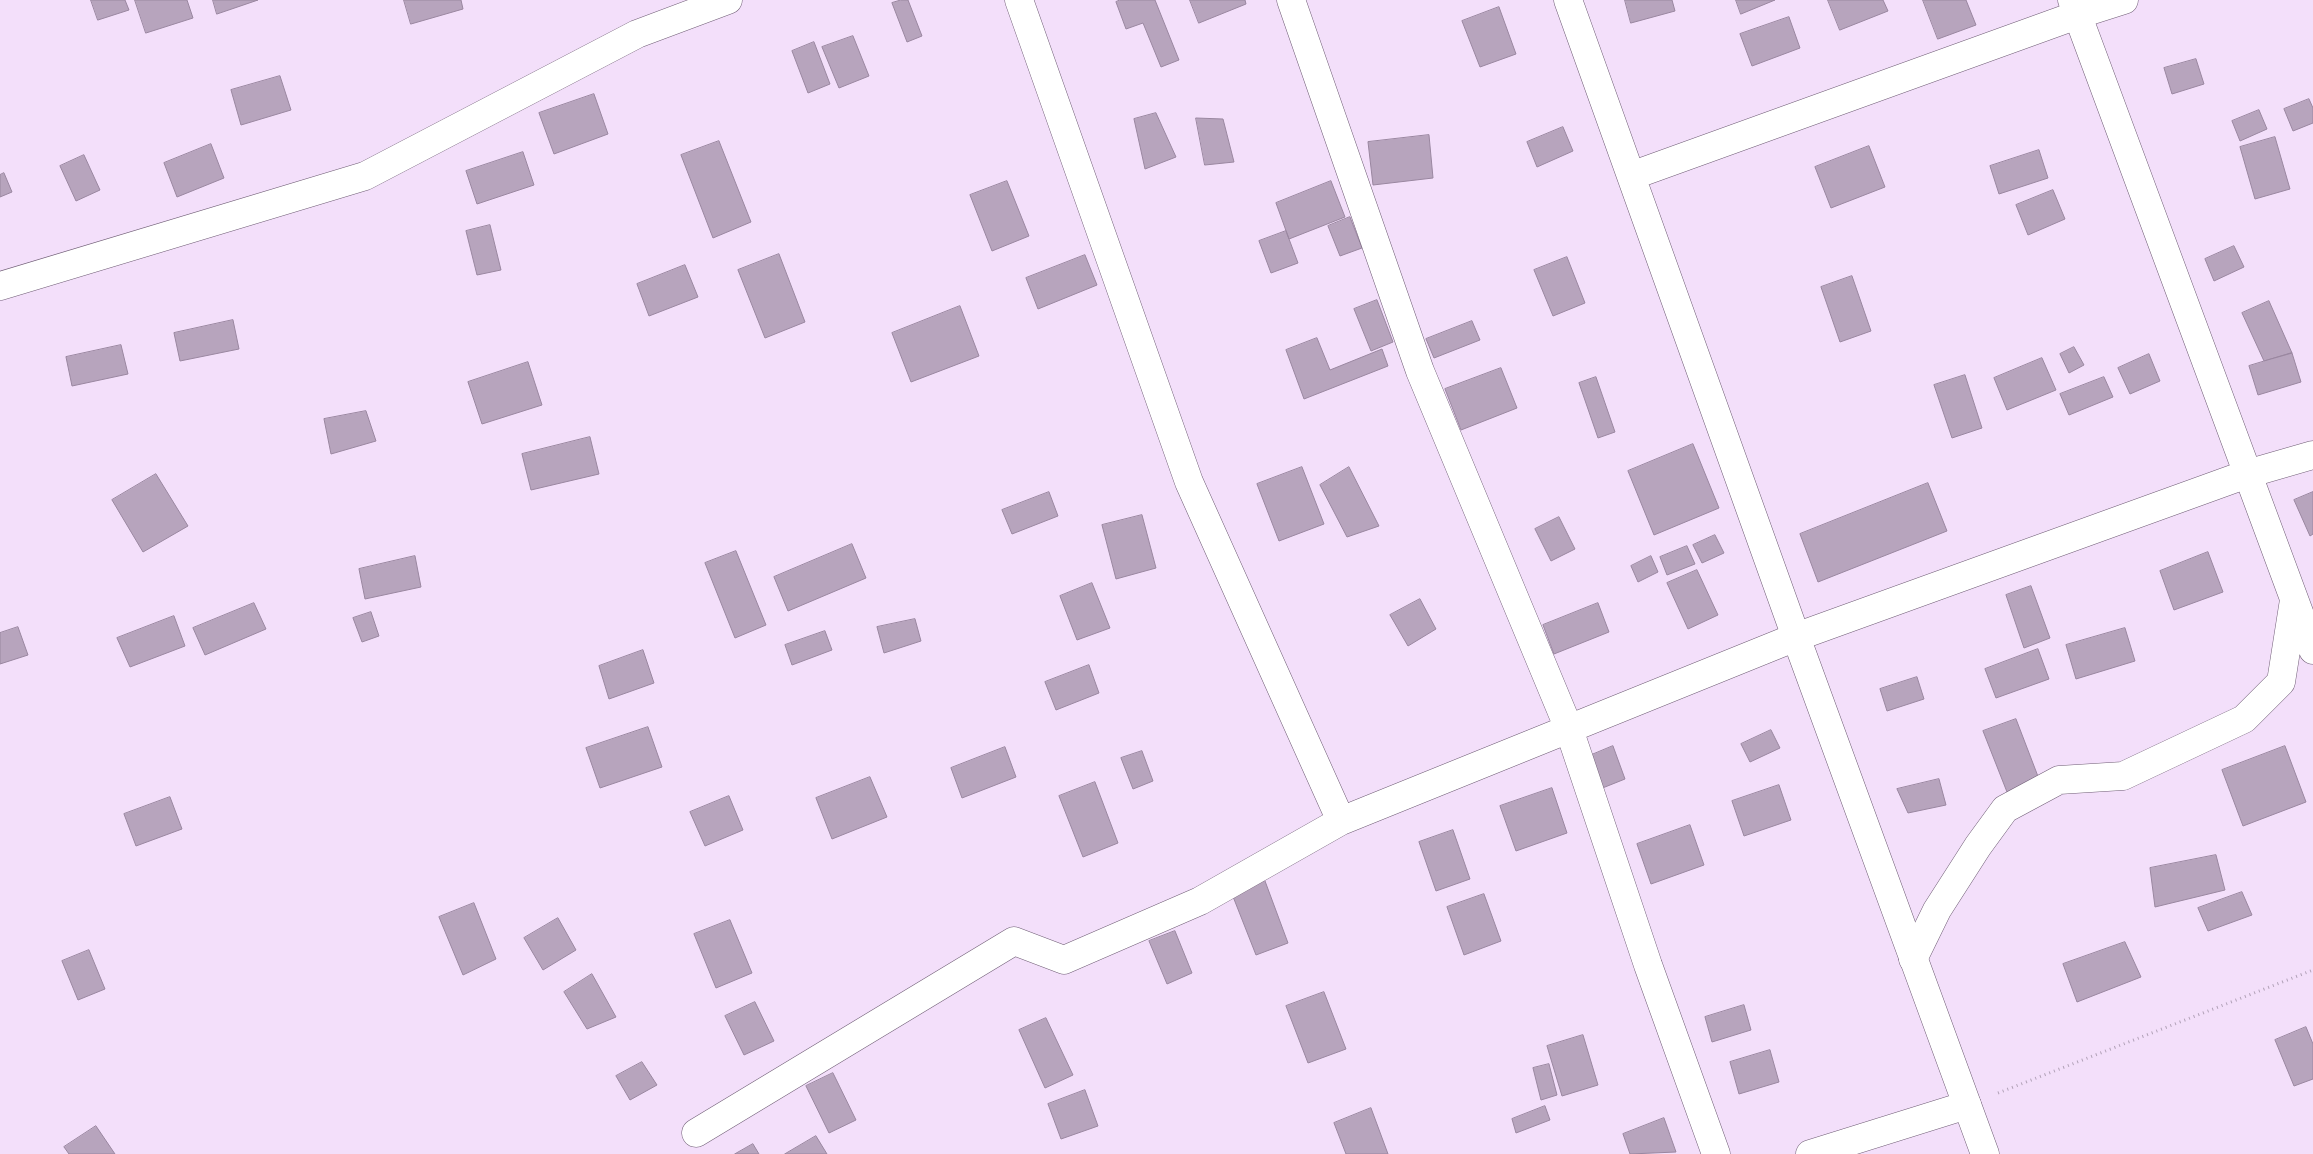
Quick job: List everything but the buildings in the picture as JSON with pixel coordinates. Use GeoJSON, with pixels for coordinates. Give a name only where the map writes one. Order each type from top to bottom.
{"type":"FeatureCollection","features":[{"type":"Feature","properties":{"kind":"street"},"geometry":{"type":"LineString","coordinates":[[0,286],[365,176],[637,34],[728,0]]}},
{"type":"Feature","properties":{"kind":"street"},"geometry":{"type":"LineString","coordinates":[[1019,0],[1189,482],[1341,821]]}},
{"type":"Feature","properties":{"kind":"street"},"geometry":{"type":"LineString","coordinates":[[1291,0],[1420,370],[1570,729],[1648,965],[1716,1154]]}},
{"type":"Feature","properties":{"kind":"street"},"geometry":{"type":"LineString","coordinates":[[1568,0],[1796,637],[1984,1154]]}},
{"type":"Feature","properties":{"kind":"street"},"geometry":{"type":"LineString","coordinates":[[1631,176],[2074,7],[2124,0]]}},
{"type":"Feature","properties":{"kind":"street"},"geometry":{"type":"LineString","coordinates":[[2074,7],[2313,650]]}},
{"type":"Feature","properties":{"kind":"street"},"geometry":{"type":"LineString","coordinates":[[696,1133],[1014,941],[1064,960],[1200,901],[1341,821],[1796,637],[2247,474],[2313,455]]}},
{"type":"Feature","properties":{"kind":"street"},"geometry":{"type":"LineString","coordinates":[[1914,959],[1937,910],[1978,846],[2005,809],[2059,780],[2123,776],[2244,719],[2281,682],[2294,599]]}},
{"type":"Feature","properties":{"kind":"street"},"geometry":{"type":"LineString","coordinates":[[1810,1154],[1967,1105]]}},
{"type":"Feature","properties":{"kind":"path"},"geometry":{"type":"LineString","coordinates":[[1967,1105],[2313,970]]}}]}
